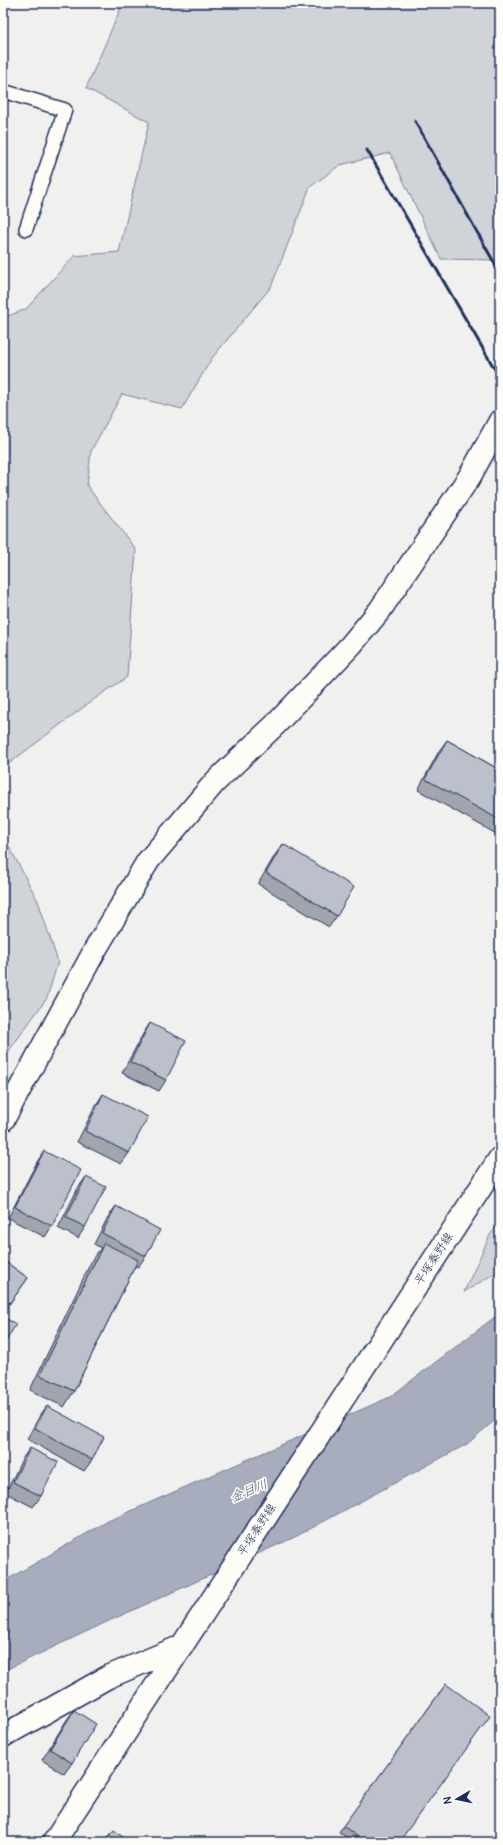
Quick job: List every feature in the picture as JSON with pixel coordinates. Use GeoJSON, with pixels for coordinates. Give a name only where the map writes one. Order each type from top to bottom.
{"type":"FeatureCollection","features":[{"type":"Feature","properties":{"kind":"street"},"geometry":{"type":"LineString","coordinates":[[3,1120],[96,950],[148,861],[215,782],[276,724],[361,634],[392,592],[470,476],[500,421]]}},
{"type":"Feature","properties":{"kind":"street","name":"平塚秦野線"},"geometry":{"type":"LineString","coordinates":[[54,1842],[500,1158]]}},
{"type":"Feature","properties":{"kind":"street"},"geometry":{"type":"LineString","coordinates":[[3,1736],[108,1677],[185,1641]]}},
{"type":"Feature","properties":{"kind":"lane"},"geometry":{"type":"LineString","coordinates":[[3,91],[64,110],[26,229]]}},
{"type":"Feature","properties":{"kind":"shaded area"},"geometry":{"type":"Polygon","coordinates":[[[123,3],[500,3],[500,141],[498,146],[500,148],[500,260],[441,259],[390,153],[340,165],[310,187],[271,287],[212,358],[182,409],[122,394],[91,451],[87,486],[136,550],[127,677],[93,700],[3,768],[3,318],[26,309],[74,256],[119,252],[149,122],[86,88],[123,3]]]}},
{"type":"Feature","properties":{"kind":"shaded area"},"geometry":{"type":"Polygon","coordinates":[[[3,835],[38,901],[58,962],[47,998],[3,1059],[3,835]]]}},
{"type":"Feature","properties":{"kind":"shaded area"},"geometry":{"type":"Polygon","coordinates":[[[500,1222],[500,1270],[464,1292],[490,1235],[500,1222]]]}},
{"type":"Feature","properties":{"kind":"water","name":"金目川"},"geometry":{"type":"Polygon","coordinates":[[[500,1313],[500,1416],[467,1444],[295,1537],[111,1620],[3,1671],[3,1582],[108,1521],[390,1397],[500,1313]]]}},
{"type":"Feature","properties":{"kind":"building"},"geometry":{"type":"Polygon","coordinates":[[[447,740],[500,770],[500,820],[425,779],[447,740]]]}},
{"type":"Feature","properties":{"kind":"building"},"geometry":{"type":"Polygon","coordinates":[[[283,844],[354,887],[337,916],[266,873],[283,844]]]}},
{"type":"Feature","properties":{"kind":"building"},"geometry":{"type":"Polygon","coordinates":[[[150,1023],[186,1041],[166,1080],[130,1062],[150,1023]]]}},
{"type":"Feature","properties":{"kind":"building"},"geometry":{"type":"Polygon","coordinates":[[[103,1094],[148,1117],[129,1153],[85,1131],[103,1094]]]}},
{"type":"Feature","properties":{"kind":"building"},"geometry":{"type":"Polygon","coordinates":[[[44,1151],[81,1170],[52,1226],[15,1207],[44,1151]]]}},
{"type":"Feature","properties":{"kind":"building"},"geometry":{"type":"Polygon","coordinates":[[[86,1177],[106,1187],[85,1227],[66,1217],[86,1177]]]}},
{"type":"Feature","properties":{"kind":"building"},"geometry":{"type":"Polygon","coordinates":[[[116,1206],[160,1230],[146,1256],[102,1233],[116,1206]]]}},
{"type":"Feature","properties":{"kind":"building"},"geometry":{"type":"Polygon","coordinates":[[[104,1243],[138,1260],[74,1391],[40,1375],[104,1243]]]}},
{"type":"Feature","properties":{"kind":"building"},"geometry":{"type":"Polygon","coordinates":[[[3,1260],[28,1278],[10,1303],[3,1298],[3,1260]]]}},
{"type":"Feature","properties":{"kind":"building"},"geometry":{"type":"Polygon","coordinates":[[[3,1317],[16,1324],[3,1346],[3,1317]]]}},
{"type":"Feature","properties":{"kind":"building"},"geometry":{"type":"Polygon","coordinates":[[[47,1406],[104,1437],[92,1460],[35,1428],[47,1406]]]}},
{"type":"Feature","properties":{"kind":"building"},"geometry":{"type":"Polygon","coordinates":[[[30,1448],[58,1462],[41,1496],[13,1482],[30,1448]]]}},
{"type":"Feature","properties":{"kind":"building"},"geometry":{"type":"Polygon","coordinates":[[[446,1684],[490,1716],[399,1842],[365,1842],[343,1826],[446,1684]]]}},
{"type":"Feature","properties":{"kind":"building"},"geometry":{"type":"Polygon","coordinates":[[[74,1710],[96,1724],[72,1763],[50,1749],[74,1710]]]}},
{"type":"Feature","properties":{"kind":"building"},"geometry":{"type":"Polygon","coordinates":[[[114,1830],[129,1842],[104,1842],[114,1830]]]}},
{"type":"Feature","properties":{"kind":"railway"},"geometry":{"type":"LineString","coordinates":[[415,121],[500,273]]}},
{"type":"Feature","properties":{"kind":"railway"},"geometry":{"type":"LineString","coordinates":[[367,150],[500,378]]}}]}
